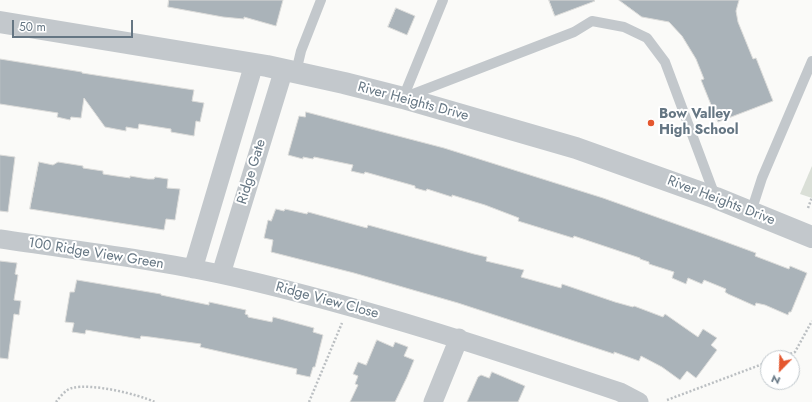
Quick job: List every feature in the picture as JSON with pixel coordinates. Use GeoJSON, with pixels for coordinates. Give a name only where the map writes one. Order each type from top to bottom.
{"type":"FeatureCollection","features":[{"type":"Feature","properties":{"kind":"street","name":"River Heights Drive"},"geometry":{"type":"LineString","coordinates":[[0,22],[254,64],[403,98],[576,148],[716,198],[812,236]]}},
{"type":"Feature","properties":{"kind":"street","name":"Ridge Gate"},"geometry":{"type":"LineString","coordinates":[[193,269],[254,64]]}},
{"type":"Feature","properties":{"kind":"street","name":"Ridge Gate"},"geometry":{"type":"LineString","coordinates":[[221,274],[290,71]]}},
{"type":"Feature","properties":{"kind":"street","name":"100 Ridge View Green"},"geometry":{"type":"LineString","coordinates":[[0,239],[193,269]]}},
{"type":"Feature","properties":{"kind":"street","name":"Ridge View Close"},"geometry":{"type":"LineString","coordinates":[[193,269],[221,274],[355,308],[459,338],[620,392],[639,402]]}},
{"type":"Feature","properties":{"kind":"street"},"geometry":{"type":"LineString","coordinates":[[433,402],[459,338]]}},
{"type":"Feature","properties":{"kind":"lane"},"geometry":{"type":"LineString","coordinates":[[290,71],[301,51],[321,0]]}},
{"type":"Feature","properties":{"kind":"lane"},"geometry":{"type":"LineString","coordinates":[[403,98],[443,0]]}},
{"type":"Feature","properties":{"kind":"lane"},"geometry":{"type":"LineString","coordinates":[[403,98],[574,32],[592,21],[624,27],[647,38],[665,62],[716,198]]}},
{"type":"Feature","properties":{"kind":"lane"},"geometry":{"type":"LineString","coordinates":[[751,212],[762,178],[812,61]]}},
{"type":"Feature","properties":{"kind":"path"},"geometry":{"type":"LineString","coordinates":[[808,208],[812,196]]}},
{"type":"Feature","properties":{"kind":"path"},"geometry":{"type":"LineString","coordinates":[[309,402],[344,319]]}},
{"type":"Feature","properties":{"kind":"path"},"geometry":{"type":"LineString","coordinates":[[796,350],[812,321]]}},
{"type":"Feature","properties":{"kind":"path"},"geometry":{"type":"LineString","coordinates":[[666,400],[760,365]]}},
{"type":"Feature","properties":{"kind":"path"},"geometry":{"type":"LineString","coordinates":[[56,402],[61,395],[72,388],[100,388],[126,392],[155,402]]}},
{"type":"Feature","properties":{"kind":"shaded area"},"geometry":{"type":"Polygon","coordinates":[[[812,166],[812,198],[800,194],[812,166]]]}},
{"type":"Feature","properties":{"kind":"building"},"geometry":{"type":"Polygon","coordinates":[[[169,0],[283,0],[276,26],[244,17],[244,19],[223,17],[168,7],[169,0]]]}},
{"type":"Feature","properties":{"kind":"building"},"geometry":{"type":"Polygon","coordinates":[[[549,0],[594,0],[595,1],[555,16],[549,0]]]}},
{"type":"Feature","properties":{"kind":"building","name":"Bow Valley High School"},"geometry":{"type":"Polygon","coordinates":[[[619,0],[739,0],[736,11],[738,22],[753,59],[756,58],[773,101],[718,122],[701,80],[704,79],[696,59],[682,36],[669,22],[642,17],[619,0]]]}},
{"type":"Feature","properties":{"kind":"building"},"geometry":{"type":"Polygon","coordinates":[[[396,8],[415,16],[407,35],[388,27],[396,8]]]}},
{"type":"Feature","properties":{"kind":"building"},"geometry":{"type":"Polygon","coordinates":[[[0,59],[194,90],[192,101],[204,103],[200,122],[196,121],[194,136],[171,132],[171,129],[139,124],[138,129],[126,127],[126,131],[105,127],[84,98],[81,118],[71,117],[70,120],[57,117],[58,113],[0,104],[0,59]]]}},
{"type":"Feature","properties":{"kind":"building"},"geometry":{"type":"Polygon","coordinates":[[[306,112],[444,148],[603,198],[756,253],[755,256],[789,269],[790,266],[807,273],[791,312],[789,312],[788,315],[765,305],[756,303],[755,306],[728,294],[725,292],[726,289],[704,280],[702,284],[688,278],[686,284],[672,278],[674,272],[649,264],[649,262],[640,258],[574,236],[573,238],[518,221],[519,218],[485,205],[452,195],[452,197],[427,189],[426,191],[415,188],[415,186],[365,172],[364,174],[351,171],[353,165],[314,157],[313,159],[303,157],[303,159],[288,155],[299,116],[305,117],[306,112]]]}},
{"type":"Feature","properties":{"kind":"building"},"geometry":{"type":"Polygon","coordinates":[[[0,155],[15,157],[8,212],[0,211],[0,155]]]}},
{"type":"Feature","properties":{"kind":"building"},"geometry":{"type":"Polygon","coordinates":[[[39,162],[53,165],[58,162],[83,166],[83,168],[103,171],[103,174],[130,178],[130,176],[148,179],[154,179],[155,177],[168,179],[167,188],[180,189],[175,220],[166,219],[164,230],[30,209],[39,162]]]}},
{"type":"Feature","properties":{"kind":"building"},"geometry":{"type":"Polygon","coordinates":[[[276,209],[284,211],[285,209],[307,214],[308,212],[367,228],[368,225],[487,257],[486,261],[524,270],[521,277],[561,288],[562,284],[615,302],[634,306],[663,317],[665,314],[698,337],[703,329],[717,338],[711,345],[717,350],[696,378],[687,371],[680,380],[662,367],[641,356],[639,361],[614,352],[614,354],[458,303],[354,273],[271,252],[273,240],[264,238],[268,220],[271,221],[276,209]]]}},
{"type":"Feature","properties":{"kind":"building"},"geometry":{"type":"Polygon","coordinates":[[[0,261],[17,263],[15,274],[18,275],[14,300],[21,301],[19,315],[14,314],[8,359],[0,358],[0,261]]]}},
{"type":"Feature","properties":{"kind":"building"},"geometry":{"type":"Polygon","coordinates":[[[77,280],[161,294],[209,305],[209,302],[246,310],[245,314],[248,315],[248,317],[272,322],[273,317],[314,328],[313,332],[323,335],[315,367],[313,367],[310,377],[296,374],[297,369],[200,347],[201,344],[141,336],[140,339],[86,330],[85,334],[72,332],[74,323],[65,322],[70,292],[74,292],[77,280]]]}},
{"type":"Feature","properties":{"kind":"building"},"geometry":{"type":"Polygon","coordinates":[[[377,340],[393,347],[395,342],[408,347],[404,356],[414,360],[407,377],[395,402],[350,402],[358,385],[355,384],[358,376],[353,374],[358,362],[366,365],[377,340]]]}},
{"type":"Feature","properties":{"kind":"building"},"geometry":{"type":"Polygon","coordinates":[[[492,372],[525,386],[518,402],[467,402],[478,377],[481,375],[489,378],[492,372]]]}},
{"type":"Feature","properties":{"kind":"place","name":"Bow Valley High School"},"geometry":{"type":"Point","coordinates":[651,123]}}]}
